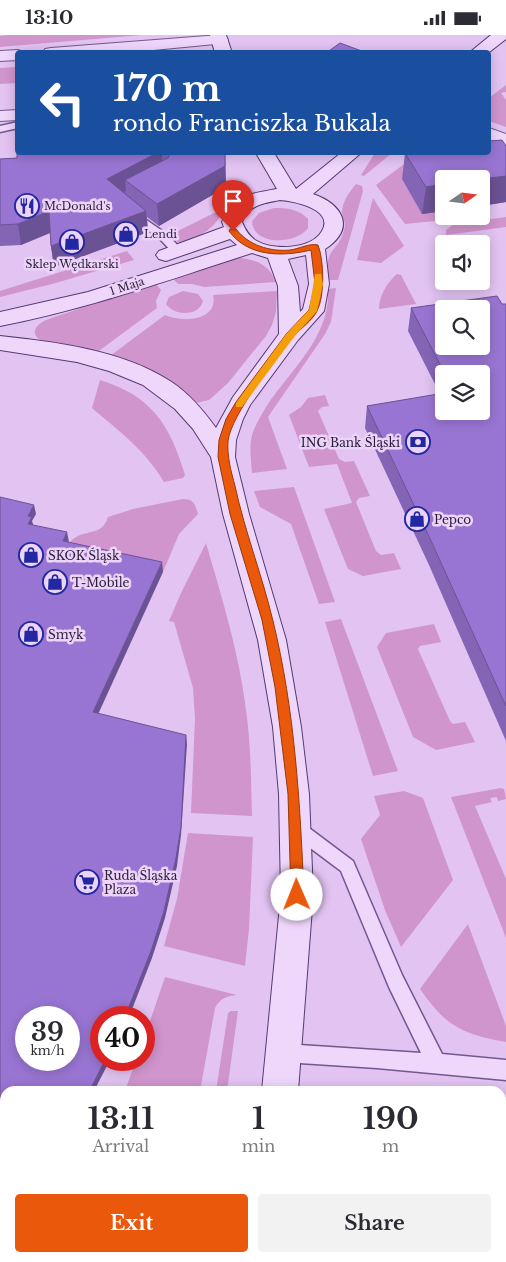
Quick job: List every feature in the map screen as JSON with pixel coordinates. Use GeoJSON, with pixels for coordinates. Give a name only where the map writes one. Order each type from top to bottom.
{"type":"FeatureCollection","features":[{"type":"Feature","properties":{"kind":"street"},"geometry":{"type":"LineString","coordinates":[[481,50],[501,35]]}},
{"type":"Feature","properties":{"kind":"street"},"geometry":{"type":"LineString","coordinates":[[97,50],[221,42]]}},
{"type":"Feature","properties":{"kind":"street"},"geometry":{"type":"LineString","coordinates":[[0,56],[15,55]]}},
{"type":"Feature","properties":{"kind":"street"},"geometry":{"type":"LineString","coordinates":[[0,116],[15,115]]}},
{"type":"Feature","properties":{"kind":"street"},"geometry":{"type":"LineString","coordinates":[[256,155],[260,197]]}},
{"type":"Feature","properties":{"kind":"street"},"geometry":{"type":"LineString","coordinates":[[267,155],[295,195]]}},
{"type":"Feature","properties":{"kind":"street"},"geometry":{"type":"LineString","coordinates":[[295,195],[349,155]]}},
{"type":"Feature","properties":{"kind":"street"},"geometry":{"type":"LineString","coordinates":[[335,196],[315,202],[295,195],[260,197],[246,203],[235,211],[231,221],[233,231],[240,240],[252,247],[276,253],[303,251],[325,241],[334,225],[335,196],[356,155]]}},
{"type":"Feature","properties":{"kind":"street","name":"1 Maja"},"geometry":{"type":"LineString","coordinates":[[0,303],[50,291],[177,251],[233,231]]}},
{"type":"Feature","properties":{"kind":"street"},"geometry":{"type":"LineString","coordinates":[[281,1086],[296,932],[297,895],[295,827],[287,727],[274,648],[260,593],[236,514],[223,457],[224,440],[231,419],[290,335],[313,311],[319,284],[315,246]]}},
{"type":"Feature","properties":{"kind":"street","name":"1 Maja"},"geometry":{"type":"LineString","coordinates":[[0,319],[35,313],[94,297],[252,247]]}},
{"type":"Feature","properties":{"kind":"street"},"geometry":{"type":"LineString","coordinates":[[276,253],[288,286],[290,335]]}},
{"type":"Feature","properties":{"kind":"street"},"geometry":{"type":"LineString","coordinates":[[0,343],[30,345],[98,360],[151,380],[171,394],[192,414],[210,435],[223,457]]}},
{"type":"Feature","properties":{"kind":"lane"},"geometry":{"type":"LineString","coordinates":[[0,129],[15,126]]}},
{"type":"Feature","properties":{"kind":"lane"},"geometry":{"type":"LineString","coordinates":[[124,207],[164,237],[177,251]]}},
{"type":"Feature","properties":{"kind":"lane"},"geometry":{"type":"LineString","coordinates":[[295,827],[347,866],[395,981],[436,1063]]}},
{"type":"Feature","properties":{"kind":"lane"},"geometry":{"type":"LineString","coordinates":[[284,1053],[436,1063],[506,1070]]}},
{"type":"Feature","properties":{"kind":"shaded area"},"geometry":{"type":"Polygon","coordinates":[[[142,35],[0,47],[0,36],[142,35]]]}},
{"type":"Feature","properties":{"kind":"shaded area"},"geometry":{"type":"Polygon","coordinates":[[[15,67],[15,83],[0,84],[0,68],[15,67]]]}},
{"type":"Feature","properties":{"kind":"shaded area"},"geometry":{"type":"Polygon","coordinates":[[[506,85],[506,92],[501,93],[506,100],[506,127],[491,122],[491,96],[506,85]]]}},
{"type":"Feature","properties":{"kind":"shaded area"},"geometry":{"type":"Polygon","coordinates":[[[374,155],[390,155],[364,176],[361,175],[374,155]]]}},
{"type":"Feature","properties":{"kind":"shaded area"},"geometry":{"type":"Polygon","coordinates":[[[416,155],[491,155],[503,164],[463,170],[435,170],[435,174],[402,179],[435,204],[435,221],[405,224],[376,185],[416,155]]]}},
{"type":"Feature","properties":{"kind":"shaded area"},"geometry":{"type":"Polygon","coordinates":[[[356,184],[362,186],[363,191],[338,280],[328,280],[328,261],[345,228],[342,212],[343,204],[356,184]]]}},
{"type":"Feature","properties":{"kind":"shaded area"},"geometry":{"type":"Polygon","coordinates":[[[373,198],[404,246],[381,263],[357,260],[373,198]]]}},
{"type":"Feature","properties":{"kind":"shaded area"},"geometry":{"type":"Polygon","coordinates":[[[274,208],[288,209],[301,213],[308,219],[308,228],[295,237],[286,240],[267,239],[260,235],[254,229],[252,221],[259,213],[274,208]]]}},
{"type":"Feature","properties":{"kind":"shaded area"},"geometry":{"type":"Polygon","coordinates":[[[214,213],[221,214],[218,220],[198,236],[180,244],[170,235],[214,213]]]}},
{"type":"Feature","properties":{"kind":"shaded area"},"geometry":{"type":"Polygon","coordinates":[[[506,217],[506,227],[446,235],[446,230],[453,225],[490,225],[490,219],[506,217]]]}},
{"type":"Feature","properties":{"kind":"shaded area"},"geometry":{"type":"Polygon","coordinates":[[[127,251],[134,260],[0,297],[0,291],[127,251]]]}},
{"type":"Feature","properties":{"kind":"shaded area"},"geometry":{"type":"Polygon","coordinates":[[[240,258],[262,264],[270,271],[276,282],[204,287],[192,284],[178,284],[172,278],[233,259],[240,258]]]}},
{"type":"Feature","properties":{"kind":"shaded area"},"geometry":{"type":"Polygon","coordinates":[[[397,274],[401,275],[416,304],[379,309],[380,299],[384,290],[397,274]]]}},
{"type":"Feature","properties":{"kind":"shaded area"},"geometry":{"type":"Polygon","coordinates":[[[155,283],[161,290],[156,301],[157,308],[96,353],[40,340],[35,334],[37,326],[46,320],[155,283]]]}},
{"type":"Feature","properties":{"kind":"shaded area"},"geometry":{"type":"Polygon","coordinates":[[[336,288],[331,322],[325,334],[268,417],[287,469],[252,473],[250,454],[252,435],[255,428],[266,407],[316,338],[327,306],[328,289],[336,288]]]}},
{"type":"Feature","properties":{"kind":"shaded area"},"geometry":{"type":"Polygon","coordinates":[[[183,291],[198,294],[203,301],[197,310],[180,313],[166,304],[169,297],[183,291]]]}},
{"type":"Feature","properties":{"kind":"shaded area"},"geometry":{"type":"Polygon","coordinates":[[[277,291],[276,312],[266,336],[228,383],[209,400],[196,403],[110,356],[165,315],[172,318],[189,319],[205,315],[213,304],[213,295],[277,291]]]}},
{"type":"Feature","properties":{"kind":"shaded area"},"geometry":{"type":"Polygon","coordinates":[[[100,380],[133,395],[146,404],[156,415],[173,441],[185,475],[183,478],[164,482],[140,450],[92,408],[100,380]]]}},
{"type":"Feature","properties":{"kind":"shaded area"},"geometry":{"type":"Polygon","coordinates":[[[325,395],[329,406],[322,407],[318,411],[339,459],[345,462],[354,461],[370,496],[359,498],[356,502],[376,551],[381,555],[394,553],[401,569],[363,576],[348,569],[324,509],[352,503],[337,464],[309,467],[289,415],[301,407],[308,398],[325,395]]]}},
{"type":"Feature","properties":{"kind":"shaded area"},"geometry":{"type":"Polygon","coordinates":[[[294,487],[335,602],[319,604],[291,524],[260,507],[254,491],[294,487]]]}},
{"type":"Feature","properties":{"kind":"shaded area"},"geometry":{"type":"Polygon","coordinates":[[[183,499],[194,503],[198,514],[179,534],[163,572],[65,550],[76,537],[100,529],[108,517],[133,509],[183,499]]]}},
{"type":"Feature","properties":{"kind":"shaded area"},"geometry":{"type":"Polygon","coordinates":[[[206,543],[229,626],[243,689],[249,736],[252,816],[191,813],[195,719],[193,688],[174,622],[169,621],[206,543]]]}},
{"type":"Feature","properties":{"kind":"shaded area"},"geometry":{"type":"Polygon","coordinates":[[[341,619],[398,771],[373,776],[325,622],[341,619]]]}},
{"type":"Feature","properties":{"kind":"shaded area"},"geometry":{"type":"Polygon","coordinates":[[[434,624],[441,642],[420,646],[418,649],[450,721],[453,724],[465,722],[475,742],[436,750],[413,737],[377,647],[386,633],[434,624]]]}},
{"type":"Feature","properties":{"kind":"shaded area"},"geometry":{"type":"Polygon","coordinates":[[[504,789],[506,799],[498,801],[497,797],[490,798],[492,802],[475,806],[506,879],[506,938],[451,797],[504,789]]]}},
{"type":"Feature","properties":{"kind":"shaded area"},"geometry":{"type":"Polygon","coordinates":[[[404,791],[423,798],[453,880],[401,947],[385,910],[361,839],[380,815],[374,796],[404,791]]]}},
{"type":"Feature","properties":{"kind":"shaded area"},"geometry":{"type":"Polygon","coordinates":[[[188,833],[253,837],[249,929],[245,966],[164,946],[177,899],[188,833]]]}},
{"type":"Feature","properties":{"kind":"shaded area"},"geometry":{"type":"Polygon","coordinates":[[[468,924],[506,1026],[506,1042],[477,1036],[456,1026],[438,1012],[420,989],[468,924]]]}},
{"type":"Feature","properties":{"kind":"shaded area"},"geometry":{"type":"Polygon","coordinates":[[[165,977],[237,995],[224,998],[215,1008],[201,1086],[127,1086],[132,1071],[155,1071],[155,1007],[165,977]]]}},
{"type":"Feature","properties":{"kind":"shaded area"},"geometry":{"type":"Polygon","coordinates":[[[238,1011],[228,1086],[217,1086],[228,1013],[238,1011]]]}},
{"type":"Feature","properties":{"kind":"building"},"geometry":{"type":"Polygon","coordinates":[[[340,43],[359,50],[330,50],[340,43]]]}},
{"type":"Feature","properties":{"kind":"building"},"geometry":{"type":"Polygon","coordinates":[[[502,140],[506,146],[506,176],[490,178],[490,170],[435,170],[435,186],[426,187],[406,155],[491,155],[491,141],[502,140]]]}},
{"type":"Feature","properties":{"kind":"building"},"geometry":{"type":"Polygon","coordinates":[[[17,155],[153,155],[107,179],[146,211],[51,246],[49,211],[18,224],[0,225],[0,159],[17,158],[17,155]]]}},
{"type":"Feature","properties":{"kind":"building"},"geometry":{"type":"Polygon","coordinates":[[[170,155],[225,155],[225,166],[157,204],[125,180],[168,158],[170,155]]]}},
{"type":"Feature","properties":{"kind":"building"},"geometry":{"type":"Polygon","coordinates":[[[497,296],[502,304],[506,304],[506,706],[367,406],[435,395],[435,420],[490,420],[490,365],[440,365],[435,355],[490,355],[490,300],[468,300],[497,296]]]}},
{"type":"Feature","properties":{"kind":"building"},"geometry":{"type":"Polygon","coordinates":[[[435,305],[435,355],[411,308],[435,305]]]}},
{"type":"Feature","properties":{"kind":"building","name":"Ruda Śląska Plaza"},"geometry":{"type":"Polygon","coordinates":[[[0,497],[34,505],[28,516],[32,517],[28,524],[67,532],[63,541],[162,562],[93,712],[186,735],[181,827],[164,911],[129,1006],[90,1006],[90,1071],[100,1071],[92,1086],[0,1086],[0,497]]]}},
{"type":"Feature","properties":{"kind":"slow traffic"},"geometry":{"type":"LineString","coordinates":[[239,405],[281,350],[290,335],[313,311],[317,298],[318,276]]}},
{"type":"Feature","properties":{"kind":"place","name":"McDonald's"},"geometry":{"type":"Point","coordinates":[27,206]}},
{"type":"Feature","properties":{"kind":"place","name":"Lendi"},"geometry":{"type":"Point","coordinates":[126,234]}},
{"type":"Feature","properties":{"kind":"place","name":"Sklep Wędkarski"},"geometry":{"type":"Point","coordinates":[72,242]}},
{"type":"Feature","properties":{"kind":"place","name":"ING Bank Śląski"},"geometry":{"type":"Point","coordinates":[418,442]}},
{"type":"Feature","properties":{"kind":"place","name":"Pepco"},"geometry":{"type":"Point","coordinates":[417,519]}},
{"type":"Feature","properties":{"kind":"place","name":"SKOK Śląsk"},"geometry":{"type":"Point","coordinates":[31,555]}},
{"type":"Feature","properties":{"kind":"place","name":"T-Mobile"},"geometry":{"type":"Point","coordinates":[55,582]}},
{"type":"Feature","properties":{"kind":"place","name":"Smyk"},"geometry":{"type":"Point","coordinates":[31,634]}},
{"type":"Feature","properties":{"kind":"place","name":"Ruda Śląska Plaza"},"geometry":{"type":"Point","coordinates":[87,882]}},
{"type":"Feature","properties":{"kind":"route"},"geometry":{"type":"LineString","coordinates":[[233,231],[240,240],[263,251],[276,253],[303,251],[315,246],[319,284],[313,311],[290,335],[281,350],[241,402],[231,419],[224,440],[223,457],[236,514],[267,620],[281,687],[294,794],[297,895]]}}]}
